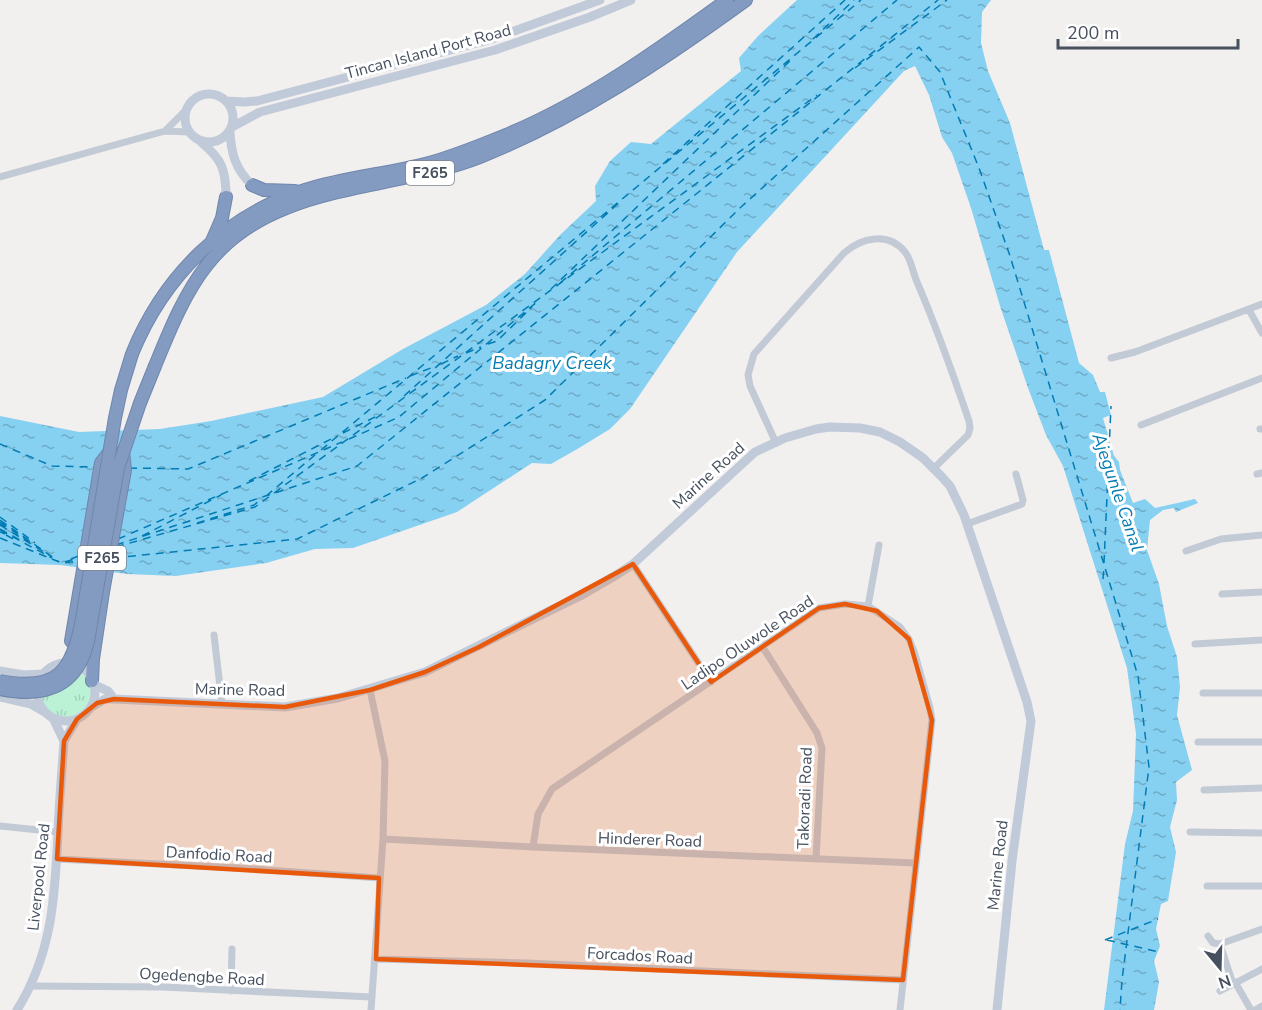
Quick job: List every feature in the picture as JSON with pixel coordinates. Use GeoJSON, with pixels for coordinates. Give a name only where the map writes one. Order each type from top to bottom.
{"type":"FeatureCollection","features":[{"type":"Feature","properties":{"kind":"highway","name":"F265"},"geometry":{"type":"LineString","coordinates":[[0,681],[41,683],[55,677],[68,666],[75,651],[121,390],[132,354],[148,317],[173,280],[193,258],[252,214],[305,190],[430,162],[508,134],[579,99],[677,36],[727,0]]}},
{"type":"Feature","properties":{"kind":"highway","name":"F265"},"geometry":{"type":"LineString","coordinates":[[0,689],[29,693],[53,688],[70,676],[81,662],[88,641],[108,518],[123,451],[155,366],[196,282],[219,251],[246,229],[303,201],[429,173],[478,158],[513,143],[586,107],[621,86],[746,0]]}},
{"type":"Feature","properties":{"kind":"highway"},"geometry":{"type":"LineString","coordinates":[[252,185],[264,190],[305,190]]}},
{"type":"Feature","properties":{"kind":"highway"},"geometry":{"type":"LineString","coordinates":[[210,244],[222,218],[226,197]]}},
{"type":"Feature","properties":{"kind":"highway"},"geometry":{"type":"LineString","coordinates":[[61,664],[71,643],[101,463],[110,451]]}},
{"type":"Feature","properties":{"kind":"highway"},"geometry":{"type":"LineString","coordinates":[[93,683],[93,658],[125,470],[123,451]]}},
{"type":"Feature","properties":{"kind":"street","name":"Tincan Island Port Road"},"geometry":{"type":"LineString","coordinates":[[227,101],[257,101],[492,39],[600,0]]}},
{"type":"Feature","properties":{"kind":"street","name":"Tincan Island Port Road"},"geometry":{"type":"LineString","coordinates":[[231,129],[242,120],[260,112],[495,50],[590,17],[631,0]]}},
{"type":"Feature","properties":{"kind":"street"},"geometry":{"type":"LineString","coordinates":[[165,131],[194,100],[204,94],[216,95],[227,101],[233,113],[232,155],[237,168],[252,185]]}},
{"type":"Feature","properties":{"kind":"street"},"geometry":{"type":"LineString","coordinates":[[186,110],[185,119],[189,132]]}},
{"type":"Feature","properties":{"kind":"street"},"geometry":{"type":"LineString","coordinates":[[200,140],[214,142],[223,139],[231,129]]}},
{"type":"Feature","properties":{"kind":"street"},"geometry":{"type":"LineString","coordinates":[[0,177],[165,131],[189,132],[216,154],[225,176],[226,197]]}},
{"type":"Feature","properties":{"kind":"street"},"geometry":{"type":"LineString","coordinates":[[776,443],[750,386],[748,375],[754,354],[853,244],[875,238],[888,241],[906,253],[934,322],[970,428],[968,435],[934,468]]}},
{"type":"Feature","properties":{"kind":"street"},"geometry":{"type":"LineString","coordinates":[[1111,358],[1262,304]]}},
{"type":"Feature","properties":{"kind":"street"},"geometry":{"type":"LineString","coordinates":[[1249,310],[1262,333]]}},
{"type":"Feature","properties":{"kind":"street"},"geometry":{"type":"LineString","coordinates":[[1141,425],[1262,378]]}},
{"type":"Feature","properties":{"kind":"street","name":"Marine Road"},"geometry":{"type":"LineString","coordinates":[[114,699],[285,707],[370,690],[425,672],[580,596],[633,564],[755,452],[800,433],[816,429],[860,428],[880,432],[900,442],[934,468],[950,486],[967,524],[1027,702],[1031,721],[1012,861],[997,1010]]}},
{"type":"Feature","properties":{"kind":"street"},"geometry":{"type":"LineString","coordinates":[[967,524],[1022,504],[1016,474]]}},
{"type":"Feature","properties":{"kind":"street"},"geometry":{"type":"LineString","coordinates":[[1186,551],[1221,539],[1262,535]]}},
{"type":"Feature","properties":{"kind":"street"},"geometry":{"type":"LineString","coordinates":[[879,545],[868,606],[900,627],[909,639],[930,708],[931,730],[900,1010]]}},
{"type":"Feature","properties":{"kind":"street"},"geometry":{"type":"LineString","coordinates":[[633,564],[711,682]]}},
{"type":"Feature","properties":{"kind":"street"},"geometry":{"type":"LineString","coordinates":[[1222,594],[1262,592]]}},
{"type":"Feature","properties":{"kind":"street","name":"Ladipo Oluwole Road"},"geometry":{"type":"LineString","coordinates":[[533,847],[537,814],[552,789],[819,608],[845,604],[868,606]]}},
{"type":"Feature","properties":{"kind":"street"},"geometry":{"type":"LineString","coordinates":[[214,635],[222,704]]}},
{"type":"Feature","properties":{"kind":"street"},"geometry":{"type":"LineString","coordinates":[[1195,644],[1262,640]]}},
{"type":"Feature","properties":{"kind":"street","name":"Takoradi Road"},"geometry":{"type":"LineString","coordinates":[[762,646],[817,733],[822,748],[816,859]]}},
{"type":"Feature","properties":{"kind":"street"},"geometry":{"type":"LineString","coordinates":[[44,712],[39,703],[38,683],[51,667],[61,664],[77,666],[86,672],[93,683],[94,698],[90,708]]}},
{"type":"Feature","properties":{"kind":"street"},"geometry":{"type":"LineString","coordinates":[[0,671],[24,675],[43,674]]}},
{"type":"Feature","properties":{"kind":"street"},"geometry":{"type":"LineString","coordinates":[[93,683],[108,691],[114,699]]}},
{"type":"Feature","properties":{"kind":"street"},"geometry":{"type":"LineString","coordinates":[[370,690],[385,761],[383,839],[371,1010]]}},
{"type":"Feature","properties":{"kind":"street"},"geometry":{"type":"LineString","coordinates":[[1203,693],[1262,693]]}},
{"type":"Feature","properties":{"kind":"street"},"geometry":{"type":"LineString","coordinates":[[0,697],[31,704],[53,718],[63,721],[77,719],[105,699],[114,699]]}},
{"type":"Feature","properties":{"kind":"street","name":"Liverpool Road"},"geometry":{"type":"LineString","coordinates":[[53,718],[64,741]]}},
{"type":"Feature","properties":{"kind":"street","name":"Liverpool Road"},"geometry":{"type":"LineString","coordinates":[[17,1010],[31,986],[44,951],[52,914],[64,741],[77,719]]}},
{"type":"Feature","properties":{"kind":"street"},"geometry":{"type":"LineString","coordinates":[[1198,742],[1262,742]]}},
{"type":"Feature","properties":{"kind":"street"},"geometry":{"type":"LineString","coordinates":[[1204,790],[1262,788]]}},
{"type":"Feature","properties":{"kind":"street"},"geometry":{"type":"LineString","coordinates":[[0,826],[58,832]]}},
{"type":"Feature","properties":{"kind":"street"},"geometry":{"type":"LineString","coordinates":[[1190,832],[1262,833]]}},
{"type":"Feature","properties":{"kind":"street","name":"Hinderer Road"},"geometry":{"type":"LineString","coordinates":[[383,839],[915,863]]}},
{"type":"Feature","properties":{"kind":"street","name":"Danfodio Road"},"geometry":{"type":"LineString","coordinates":[[57,859],[379,878]]}},
{"type":"Feature","properties":{"kind":"street"},"geometry":{"type":"LineString","coordinates":[[1207,886],[1262,886]]}},
{"type":"Feature","properties":{"kind":"street"},"geometry":{"type":"LineString","coordinates":[[1208,936],[1214,943],[1220,944],[1262,929]]}},
{"type":"Feature","properties":{"kind":"street"},"geometry":{"type":"LineString","coordinates":[[1220,944],[1234,983],[1253,1010],[1262,1006]]}},
{"type":"Feature","properties":{"kind":"street"},"geometry":{"type":"LineString","coordinates":[[231,991],[232,949]]}},
{"type":"Feature","properties":{"kind":"street","name":"Forcados Road"},"geometry":{"type":"LineString","coordinates":[[376,959],[527,963],[903,980]]}},
{"type":"Feature","properties":{"kind":"street"},"geometry":{"type":"LineString","coordinates":[[1220,990],[1262,969]]}},
{"type":"Feature","properties":{"kind":"street","name":"Ogedengbe Road"},"geometry":{"type":"LineString","coordinates":[[31,986],[163,987],[371,997]]}},
{"type":"Feature","properties":{"kind":"highlighted area"},"geometry":{"type":"Polygon","coordinates":[[[633,564],[711,682],[819,608],[845,604],[877,611],[909,639],[932,720],[903,980],[376,959],[379,878],[57,859],[64,741],[77,719],[97,703],[114,699],[285,707],[370,690],[425,672],[479,647],[633,564]]]}},
{"type":"Feature","properties":{"kind":"green space"},"geometry":{"type":"Polygon","coordinates":[[[77,670],[89,682],[92,694],[87,705],[78,713],[66,717],[54,716],[45,708],[40,692],[77,670]]]}},
{"type":"Feature","properties":{"kind":"water","name":"Badagry Creek"},"geometry":{"type":"Polygon","coordinates":[[[797,0],[991,0],[982,12],[981,43],[988,71],[1010,123],[1044,250],[1049,250],[1079,363],[1093,375],[1100,392],[1105,392],[1111,415],[1103,418],[1114,456],[1119,462],[1133,503],[1145,499],[1155,508],[1195,499],[1198,503],[1176,512],[1174,508],[1163,510],[1150,520],[1147,550],[1159,584],[1167,626],[1177,657],[1180,687],[1177,715],[1192,770],[1176,782],[1177,800],[1170,827],[1176,852],[1168,901],[1161,904],[1156,929],[1160,946],[1154,961],[1159,982],[1154,1010],[1104,1010],[1125,844],[1133,811],[1136,734],[1127,668],[1063,466],[1046,435],[1028,388],[952,153],[942,137],[929,95],[915,66],[904,71],[737,252],[630,409],[610,429],[551,464],[532,463],[457,512],[353,548],[315,549],[266,563],[176,576],[127,574],[60,565],[0,563],[0,416],[79,432],[160,429],[211,421],[323,397],[403,349],[486,305],[525,274],[560,235],[596,201],[595,186],[610,161],[631,142],[651,144],[741,71],[739,58],[758,36],[797,0]]]}},
{"type":"Feature","properties":{"kind":"ferry route"},"geometry":{"type":"LineString","coordinates":[[663,164],[845,0]]}},
{"type":"Feature","properties":{"kind":"ferry route"},"geometry":{"type":"LineString","coordinates":[[813,39],[854,0]]}},
{"type":"Feature","properties":{"kind":"ferry route"},"geometry":{"type":"LineString","coordinates":[[321,450],[861,0]]}},
{"type":"Feature","properties":{"kind":"ferry route"},"geometry":{"type":"LineString","coordinates":[[560,283],[897,0]]}},
{"type":"Feature","properties":{"kind":"ferry route"},"geometry":{"type":"LineString","coordinates":[[116,545],[357,466],[938,0]]}},
{"type":"Feature","properties":{"kind":"ferry route"},"geometry":{"type":"LineString","coordinates":[[855,68],[947,0]]}},
{"type":"Feature","properties":{"kind":"ferry route"},"geometry":{"type":"LineString","coordinates":[[114,558],[297,539],[422,478],[545,400],[741,207],[919,47],[940,72],[979,168],[1010,256],[1138,676],[1149,767],[1120,1010]]}},
{"type":"Feature","properties":{"kind":"ferry route"},"geometry":{"type":"LineString","coordinates":[[551,289],[792,59]]}},
{"type":"Feature","properties":{"kind":"ferry route"},"geometry":{"type":"LineString","coordinates":[[274,493],[817,95]]}},
{"type":"Feature","properties":{"kind":"ferry route"},"geometry":{"type":"LineString","coordinates":[[404,396],[621,201]]}},
{"type":"Feature","properties":{"kind":"ferry route"},"geometry":{"type":"LineString","coordinates":[[349,439],[399,417],[538,301]]}},
{"type":"Feature","properties":{"kind":"ferry route"},"geometry":{"type":"LineString","coordinates":[[488,344],[497,341],[532,307]]}},
{"type":"Feature","properties":{"kind":"ferry route"},"geometry":{"type":"LineString","coordinates":[[466,353],[481,347]]}},
{"type":"Feature","properties":{"kind":"ferry route"},"geometry":{"type":"LineString","coordinates":[[441,364],[458,356]]}},
{"type":"Feature","properties":{"kind":"ferry route"},"geometry":{"type":"LineString","coordinates":[[410,376],[436,366]]}},
{"type":"Feature","properties":{"kind":"ferry route"},"geometry":{"type":"LineString","coordinates":[[129,468],[188,469],[406,378]]}},
{"type":"Feature","properties":{"kind":"ferry route"},"geometry":{"type":"LineString","coordinates":[[1104,563],[1111,406]]}},
{"type":"Feature","properties":{"kind":"ferry route"},"geometry":{"type":"LineString","coordinates":[[343,433],[379,415]]}},
{"type":"Feature","properties":{"kind":"ferry route"},"geometry":{"type":"LineString","coordinates":[[249,481],[333,438]]}},
{"type":"Feature","properties":{"kind":"ferry route"},"geometry":{"type":"LineString","coordinates":[[118,539],[342,442]]}},
{"type":"Feature","properties":{"kind":"ferry route"},"geometry":{"type":"LineString","coordinates":[[0,444],[52,466],[94,467]]}},
{"type":"Feature","properties":{"kind":"ferry route"},"geometry":{"type":"LineString","coordinates":[[266,496],[315,455]]}},
{"type":"Feature","properties":{"kind":"ferry route"},"geometry":{"type":"LineString","coordinates":[[142,536],[221,495]]}},
{"type":"Feature","properties":{"kind":"ferry route"},"geometry":{"type":"LineString","coordinates":[[116,547],[255,507],[270,496]]}},
{"type":"Feature","properties":{"kind":"ferry route"},"geometry":{"type":"LineString","coordinates":[[197,523],[254,505],[262,499]]}},
{"type":"Feature","properties":{"kind":"ferry route"},"geometry":{"type":"LineString","coordinates":[[0,517],[35,543]]}},
{"type":"Feature","properties":{"kind":"ferry route"},"geometry":{"type":"LineString","coordinates":[[0,520],[58,561]]}},
{"type":"Feature","properties":{"kind":"ferry route"},"geometry":{"type":"LineString","coordinates":[[0,522],[31,543]]}},
{"type":"Feature","properties":{"kind":"ferry route"},"geometry":{"type":"LineString","coordinates":[[0,524],[5,527]]}},
{"type":"Feature","properties":{"kind":"ferry route"},"geometry":{"type":"LineString","coordinates":[[0,525],[49,555]]}},
{"type":"Feature","properties":{"kind":"ferry route"},"geometry":{"type":"LineString","coordinates":[[0,529],[22,541]]}},
{"type":"Feature","properties":{"kind":"ferry route"},"geometry":{"type":"LineString","coordinates":[[0,530],[52,558]]}},
{"type":"Feature","properties":{"kind":"ferry route"},"geometry":{"type":"LineString","coordinates":[[0,532],[5,534]]}},
{"type":"Feature","properties":{"kind":"ferry route"},"geometry":{"type":"LineString","coordinates":[[6,535],[15,540]]}},
{"type":"Feature","properties":{"kind":"ferry route"},"geometry":{"type":"LineString","coordinates":[[0,538],[62,563],[80,561]]}},
{"type":"Feature","properties":{"kind":"ferry route"},"geometry":{"type":"LineString","coordinates":[[71,559],[81,555]]}},
{"type":"Feature","properties":{"kind":"ferry route"},"geometry":{"type":"LineString","coordinates":[[65,562],[80,557]]}},
{"type":"Feature","properties":{"kind":"ferry route"},"geometry":{"type":"LineString","coordinates":[[1103,579],[1104,567]]}},
{"type":"Feature","properties":{"kind":"ferry route"},"geometry":{"type":"LineString","coordinates":[[1105,940],[1158,919]]}},
{"type":"Feature","properties":{"kind":"ferry route"},"geometry":{"type":"LineString","coordinates":[[1107,940],[1159,952]]}},
{"type":"Feature","properties":{"kind":"water label","name":"Ajegunle Canal"},"geometry":{"type":"Point","coordinates":[1118,492]}}]}
